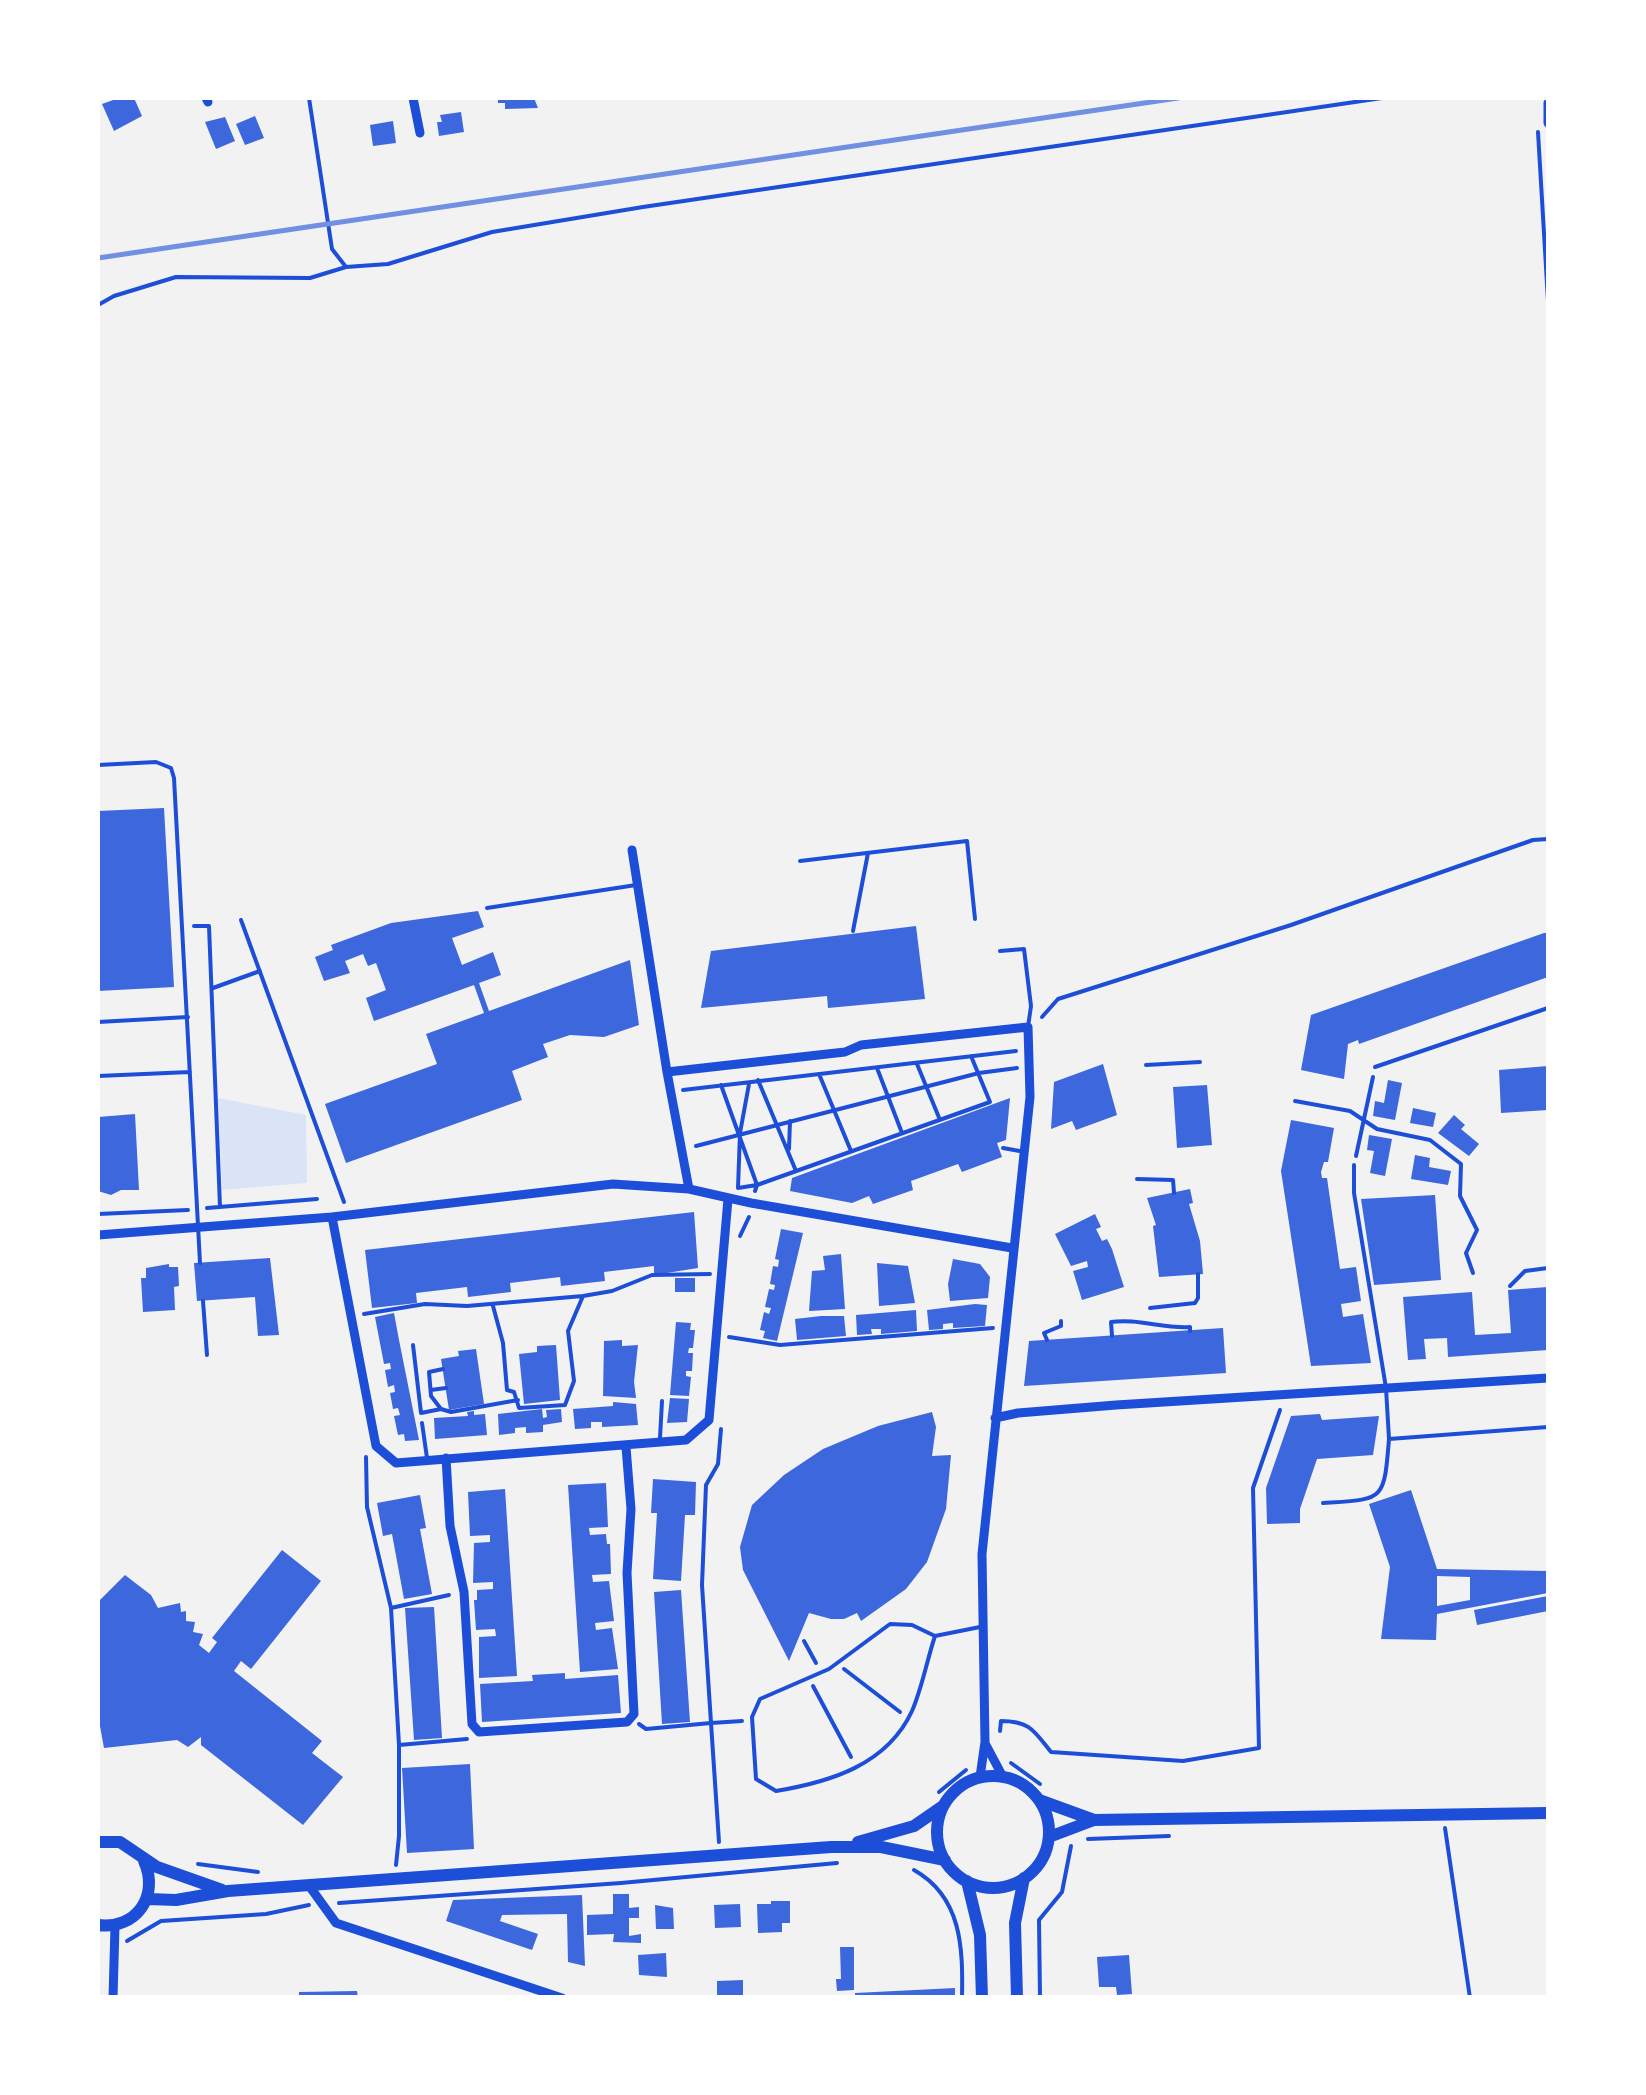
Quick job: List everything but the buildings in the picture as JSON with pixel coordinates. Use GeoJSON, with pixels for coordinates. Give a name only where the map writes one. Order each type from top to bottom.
{"type":"FeatureCollection","features":[{"type":"Feature","properties":{"kind":"main road"},"geometry":{"type":"LineString","coordinates":[[831,1847],[914,1826],[940,1800],[980,1778],[1003,1777],[1029,1789],[1039,1800],[1048,1824],[1041,1860],[1024,1878],[996,1888],[967,1882]]}},
{"type":"Feature","properties":{"kind":"main road"},"geometry":{"type":"LineString","coordinates":[[940,1800],[938,1843],[944,1860],[967,1882],[978,1924],[982,1998]]}},
{"type":"Feature","properties":{"kind":"main road"},"geometry":{"type":"LineString","coordinates":[[1039,1800],[1094,1820]]}},
{"type":"Feature","properties":{"kind":"main road"},"geometry":{"type":"LineString","coordinates":[[1048,1837],[1094,1820],[1548,1813]]}},
{"type":"Feature","properties":{"kind":"main road"},"geometry":{"type":"LineString","coordinates":[[98,1842],[120,1842],[176,1876],[228,1891]]}},
{"type":"Feature","properties":{"kind":"main road"},"geometry":{"type":"LineString","coordinates":[[148,1899],[176,1900],[228,1891],[831,1847],[881,1847],[944,1860]]}},
{"type":"Feature","properties":{"kind":"main road"},"geometry":{"type":"LineString","coordinates":[[98,1925],[115,1926],[129,1921],[148,1899],[151,1885],[143,1858]]}},
{"type":"Feature","properties":{"kind":"main road"},"geometry":{"type":"LineString","coordinates":[[1016,1998],[1016,1923],[1024,1878]]}},
{"type":"Feature","properties":{"kind":"street"},"geometry":{"type":"LineString","coordinates":[[414,98],[420,133]]}},
{"type":"Feature","properties":{"kind":"street"},"geometry":{"type":"LineString","coordinates":[[1548,103],[1548,123]]}},
{"type":"Feature","properties":{"kind":"street"},"geometry":{"type":"LineString","coordinates":[[632,850],[689,1189]]}},
{"type":"Feature","properties":{"kind":"street"},"geometry":{"type":"LineString","coordinates":[[667,1072],[1028,1027],[1031,1045],[1024,1152],[982,1554],[986,1747],[980,1778]]}},
{"type":"Feature","properties":{"kind":"street"},"geometry":{"type":"LineString","coordinates":[[98,1235],[332,1217],[613,1184],[689,1189],[1012,1248]]}},
{"type":"Feature","properties":{"kind":"street"},"geometry":{"type":"LineString","coordinates":[[332,1217],[376,1446],[396,1463],[686,1440],[709,1420],[728,1199]]}},
{"type":"Feature","properties":{"kind":"street"},"geometry":{"type":"LineString","coordinates":[[995,1418],[1018,1412],[1548,1378]]}},
{"type":"Feature","properties":{"kind":"street"},"geometry":{"type":"LineString","coordinates":[[446,1458],[450,1526],[464,1592],[472,1724],[479,1732],[630,1719],[634,1714],[626,1572],[631,1509],[626,1447]]}},
{"type":"Feature","properties":{"kind":"street"},"geometry":{"type":"LineString","coordinates":[[986,1747],[1003,1777]]}},
{"type":"Feature","properties":{"kind":"street"},"geometry":{"type":"LineString","coordinates":[[310,1887],[336,1923],[562,1998]]}},
{"type":"Feature","properties":{"kind":"street"},"geometry":{"type":"LineString","coordinates":[[113,1998],[115,1926]]}},
{"type":"Feature","properties":{"kind":"lane"},"geometry":{"type":"LineString","coordinates":[[98,766],[156,762],[171,768],[174,778],[200,1262]]}},
{"type":"Feature","properties":{"kind":"lane"},"geometry":{"type":"LineString","coordinates":[[487,908],[638,884]]}},
{"type":"Feature","properties":{"kind":"lane"},"geometry":{"type":"LineString","coordinates":[[1000,951],[1024,950],[1031,1006],[1028,1027]]}},
{"type":"Feature","properties":{"kind":"lane"},"geometry":{"type":"LineString","coordinates":[[1375,1067],[1548,1008]]}},
{"type":"Feature","properties":{"kind":"lane"},"geometry":{"type":"LineString","coordinates":[[98,1022],[188,1016]]}},
{"type":"Feature","properties":{"kind":"lane"},"geometry":{"type":"LineString","coordinates":[[98,1076],[190,1072]]}},
{"type":"Feature","properties":{"kind":"lane"},"geometry":{"type":"LineString","coordinates":[[1002,1148],[1024,1152]]}},
{"type":"Feature","properties":{"kind":"lane"},"geometry":{"type":"LineString","coordinates":[[1322,1502],[1370,1500],[1386,1480],[1386,1388],[1354,1193],[1354,1165]]}},
{"type":"Feature","properties":{"kind":"lane"},"geometry":{"type":"LineString","coordinates":[[1548,1216],[1548,1230]]}},
{"type":"Feature","properties":{"kind":"lane"},"geometry":{"type":"LineString","coordinates":[[1510,1286],[1524,1270],[1548,1268]]}},
{"type":"Feature","properties":{"kind":"lane"},"geometry":{"type":"LineString","coordinates":[[203,1301],[207,1354]]}},
{"type":"Feature","properties":{"kind":"lane"},"geometry":{"type":"LineString","coordinates":[[661,1443],[662,1402]]}},
{"type":"Feature","properties":{"kind":"lane"},"geometry":{"type":"LineString","coordinates":[[422,1423],[427,1460]]}},
{"type":"Feature","properties":{"kind":"lane"},"geometry":{"type":"LineString","coordinates":[[1389,1439],[1548,1427]]}},
{"type":"Feature","properties":{"kind":"lane"},"geometry":{"type":"LineString","coordinates":[[934,1636],[908,1718],[881,1752],[818,1784],[776,1791],[756,1779],[752,1720],[760,1700],[836,1664],[890,1624],[912,1625],[934,1636],[984,1626]]}},
{"type":"Feature","properties":{"kind":"path"},"geometry":{"type":"LineString","coordinates":[[309,98],[332,249],[346,267]]}},
{"type":"Feature","properties":{"kind":"path"},"geometry":{"type":"LineString","coordinates":[[98,305],[114,296],[176,277],[310,278],[346,267],[388,264],[492,232],[1382,98]]}},
{"type":"Feature","properties":{"kind":"path"},"geometry":{"type":"LineString","coordinates":[[1537,117],[1548,301]]}},
{"type":"Feature","properties":{"kind":"path"},"geometry":{"type":"LineString","coordinates":[[1042,1018],[1058,998],[1290,925],[1533,840],[1548,839]]}},
{"type":"Feature","properties":{"kind":"path"},"geometry":{"type":"LineString","coordinates":[[800,860],[967,841],[975,920]]}},
{"type":"Feature","properties":{"kind":"path"},"geometry":{"type":"LineString","coordinates":[[852,930],[868,853]]}},
{"type":"Feature","properties":{"kind":"path"},"geometry":{"type":"LineString","coordinates":[[242,920],[345,1206]]}},
{"type":"Feature","properties":{"kind":"path"},"geometry":{"type":"LineString","coordinates":[[184,927],[209,926],[220,1207]]}},
{"type":"Feature","properties":{"kind":"path"},"geometry":{"type":"LineString","coordinates":[[210,988],[260,971]]}},
{"type":"Feature","properties":{"kind":"path"},"geometry":{"type":"LineString","coordinates":[[671,1092],[1016,1051],[1031,1045]]}},
{"type":"Feature","properties":{"kind":"path"},"geometry":{"type":"LineString","coordinates":[[749,1082],[740,1134],[738,1188],[757,1185],[990,1102],[970,1056]]}},
{"type":"Feature","properties":{"kind":"path"},"geometry":{"type":"LineString","coordinates":[[916,1062],[940,1120]]}},
{"type":"Feature","properties":{"kind":"path"},"geometry":{"type":"LineString","coordinates":[[1146,1065],[1200,1062]]}},
{"type":"Feature","properties":{"kind":"path"},"geometry":{"type":"LineString","coordinates":[[877,1067],[902,1133]]}},
{"type":"Feature","properties":{"kind":"path"},"geometry":{"type":"LineString","coordinates":[[681,1150],[979,1073],[1021,1067]]}},
{"type":"Feature","properties":{"kind":"path"},"geometry":{"type":"LineString","coordinates":[[1354,1165],[1375,1067]]}},
{"type":"Feature","properties":{"kind":"path"},"geometry":{"type":"LineString","coordinates":[[819,1074],[852,1151]]}},
{"type":"Feature","properties":{"kind":"path"},"geometry":{"type":"LineString","coordinates":[[758,1080],[796,1171]]}},
{"type":"Feature","properties":{"kind":"path"},"geometry":{"type":"LineString","coordinates":[[721,1085],[757,1185],[753,1195]]}},
{"type":"Feature","properties":{"kind":"path"},"geometry":{"type":"LineString","coordinates":[[1295,1101],[1350,1111],[1377,1129],[1430,1140],[1461,1164],[1460,1196],[1477,1230],[1466,1253],[1473,1272]]}},
{"type":"Feature","properties":{"kind":"path"},"geometry":{"type":"LineString","coordinates":[[788,1174],[790,1121]]}},
{"type":"Feature","properties":{"kind":"path"},"geometry":{"type":"LineString","coordinates":[[1138,1179],[1173,1180],[1174,1193]]}},
{"type":"Feature","properties":{"kind":"path"},"geometry":{"type":"LineString","coordinates":[[738,1248],[750,1212]]}},
{"type":"Feature","properties":{"kind":"path"},"geometry":{"type":"LineString","coordinates":[[350,1317],[424,1304],[492,1304],[583,1296],[612,1291],[652,1276],[722,1274]]}},
{"type":"Feature","properties":{"kind":"path"},"geometry":{"type":"LineString","coordinates":[[1150,1308],[1195,1303],[1198,1274]]}},
{"type":"Feature","properties":{"kind":"path"},"geometry":{"type":"LineString","coordinates":[[492,1304],[503,1343],[507,1390],[514,1392],[519,1408],[565,1405],[574,1381],[568,1331],[583,1296]]}},
{"type":"Feature","properties":{"kind":"path"},"geometry":{"type":"LineString","coordinates":[[1047,1340],[1044,1333],[1062,1326],[1061,1321]]}},
{"type":"Feature","properties":{"kind":"path"},"geometry":{"type":"LineString","coordinates":[[1112,1336],[1111,1322],[1120,1321],[1190,1330]]}},
{"type":"Feature","properties":{"kind":"path"},"geometry":{"type":"LineString","coordinates":[[729,1338],[780,1345],[1004,1328]]}},
{"type":"Feature","properties":{"kind":"path"},"geometry":{"type":"LineString","coordinates":[[413,1345],[421,1413],[518,1400]]}},
{"type":"Feature","properties":{"kind":"path"},"geometry":{"type":"LineString","coordinates":[[442,1409],[431,1396],[429,1372],[443,1369]]}},
{"type":"Feature","properties":{"kind":"path"},"geometry":{"type":"LineString","coordinates":[[430,1390],[446,1388]]}},
{"type":"Feature","properties":{"kind":"path"},"geometry":{"type":"LineString","coordinates":[[940,1800],[970,1766],[974,1750],[998,1742],[1001,1721],[1020,1721],[1051,1752],[1182,1761],[1258,1748],[1253,1488],[1285,1396]]}},
{"type":"Feature","properties":{"kind":"path"},"geometry":{"type":"LineString","coordinates":[[719,1845],[702,1585],[706,1486],[718,1464],[721,1427]]}},
{"type":"Feature","properties":{"kind":"path"},"geometry":{"type":"LineString","coordinates":[[376,1446],[364,1458],[368,1506],[390,1608],[400,1836],[395,1869]]}},
{"type":"Feature","properties":{"kind":"path"},"geometry":{"type":"LineString","coordinates":[[390,1608],[464,1592]]}},
{"type":"Feature","properties":{"kind":"path"},"geometry":{"type":"LineString","coordinates":[[804,1641],[814,1663],[836,1664],[908,1718]]}},
{"type":"Feature","properties":{"kind":"path"},"geometry":{"type":"LineString","coordinates":[[809,1678],[856,1767]]}},
{"type":"Feature","properties":{"kind":"path"},"geometry":{"type":"LineString","coordinates":[[630,1719],[646,1729],[752,1720]]}},
{"type":"Feature","properties":{"kind":"path"},"geometry":{"type":"LineString","coordinates":[[398,1745],[468,1738],[475,1728]]}},
{"type":"Feature","properties":{"kind":"path"},"geometry":{"type":"LineString","coordinates":[[986,1747],[997,1749],[1008,1762],[1040,1784]]}},
{"type":"Feature","properties":{"kind":"path"},"geometry":{"type":"LineString","coordinates":[[1443,1813],[1470,1998]]}},
{"type":"Feature","properties":{"kind":"path"},"geometry":{"type":"LineString","coordinates":[[1040,1998],[1040,1920],[1062,1892],[1068,1851],[1074,1842]]}},
{"type":"Feature","properties":{"kind":"path"},"geometry":{"type":"LineString","coordinates":[[127,1941],[161,1922],[266,1914],[292,1907],[746,1873],[849,1860]]}},
{"type":"Feature","properties":{"kind":"path"},"geometry":{"type":"LineString","coordinates":[[188,1863],[262,1873]]}},
{"type":"Feature","properties":{"kind":"path"},"geometry":{"type":"LineString","coordinates":[[907,1865],[936,1886],[955,1917],[960,1937],[962,1998]]}},
{"type":"Feature","properties":{"kind":"shaded area"},"geometry":{"type":"Polygon","coordinates":[[[218,1098],[306,1115],[307,1183],[222,1190],[218,1098]]]}},
{"type":"Feature","properties":{"kind":"railway"},"geometry":{"type":"LineString","coordinates":[[98,258],[1178,98]]}}]}
